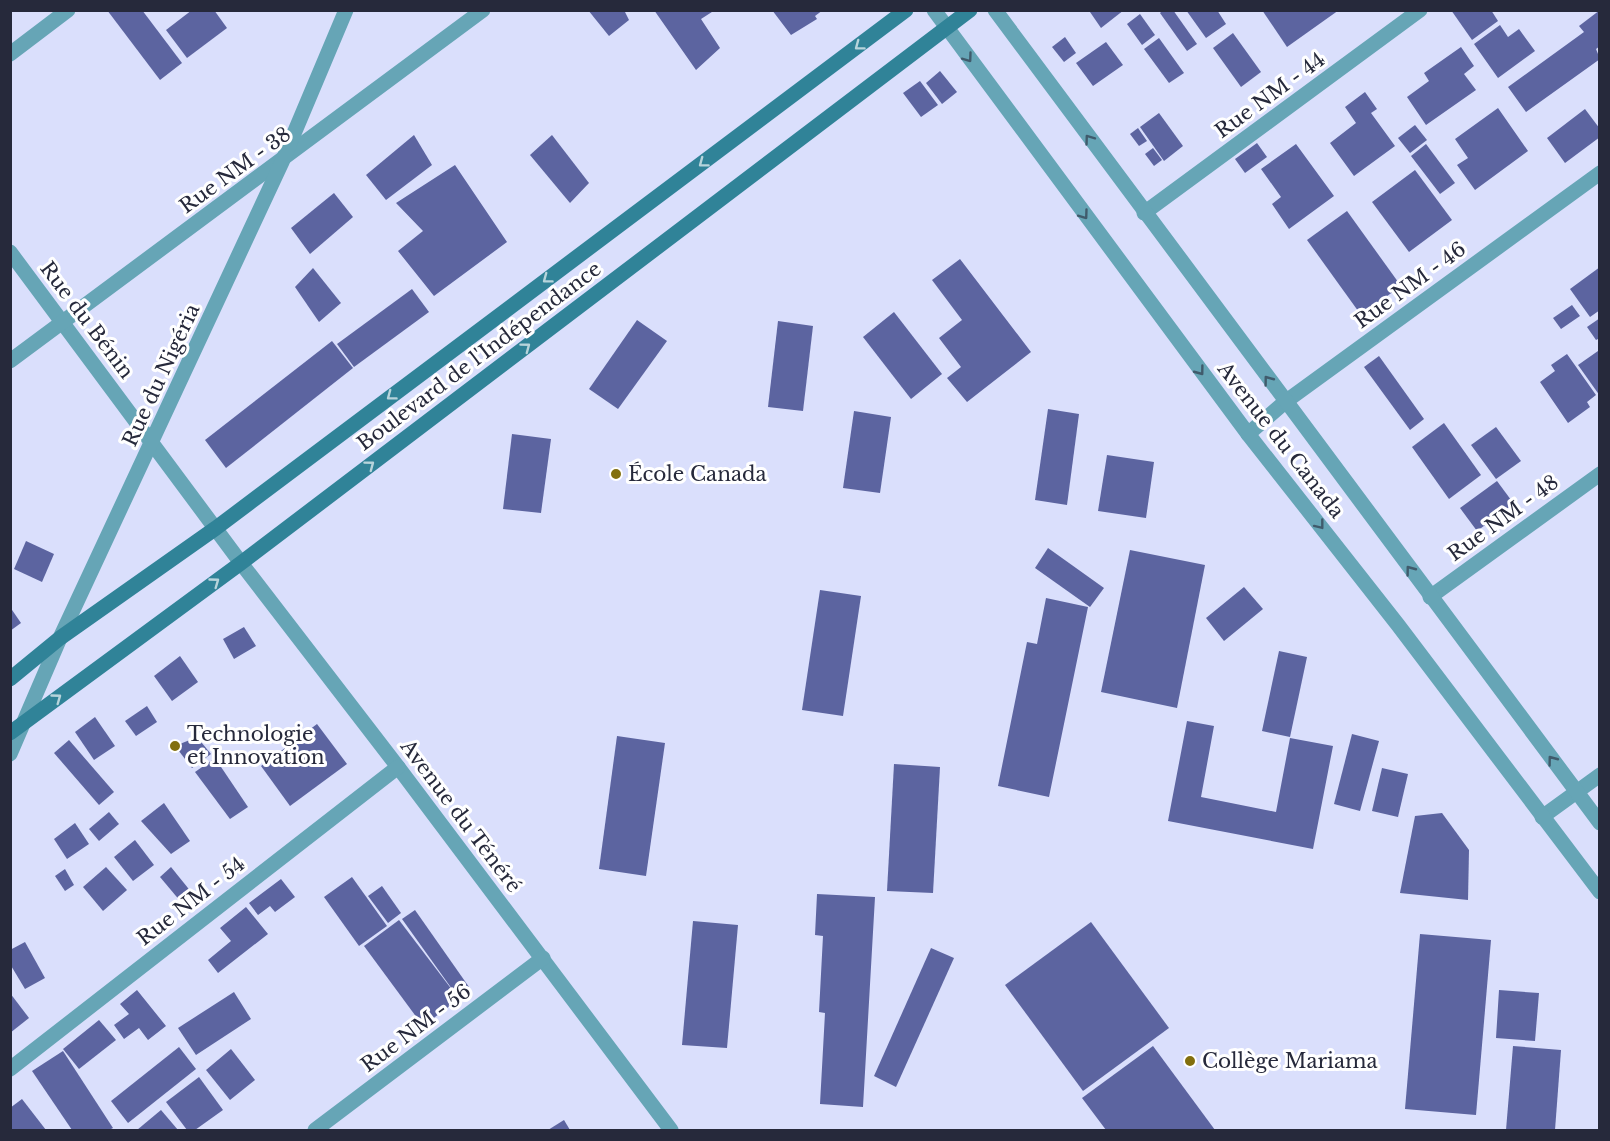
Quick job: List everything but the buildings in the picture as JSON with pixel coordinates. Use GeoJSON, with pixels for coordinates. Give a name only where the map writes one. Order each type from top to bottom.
{"type":"FeatureCollection","features":[{"type":"Feature","properties":{"kind":"main road","name":"Boulevard de l'Indépendance"},"geometry":{"type":"LineString","coordinates":[[10,678],[60,638],[216,528],[906,10]]}},
{"type":"Feature","properties":{"kind":"main road","name":"Boulevard de l'Indépendance"},"geometry":{"type":"LineString","coordinates":[[10,732],[241,563],[970,10]]}},
{"type":"Feature","properties":{"kind":"street"},"geometry":{"type":"LineString","coordinates":[[10,54],[68,10]]}},
{"type":"Feature","properties":{"kind":"street","name":"Rue du Nigéria"},"geometry":{"type":"LineString","coordinates":[[10,754],[60,638],[153,444],[282,162],[346,10]]}},
{"type":"Feature","properties":{"kind":"street","name":"Rue NM - 38"},"geometry":{"type":"LineString","coordinates":[[10,361],[282,162],[483,10]]}},
{"type":"Feature","properties":{"kind":"street","name":"Avenue du Canada"},"geometry":{"type":"LineString","coordinates":[[934,10],[1248,434],[1398,625],[1599,892]]}},
{"type":"Feature","properties":{"kind":"street","name":"Avenue du Canada"},"geometry":{"type":"LineString","coordinates":[[995,10],[1599,823]]}},
{"type":"Feature","properties":{"kind":"street","name":"Rue NM - 44"},"geometry":{"type":"LineString","coordinates":[[1144,213],[1420,10]]}},
{"type":"Feature","properties":{"kind":"street","name":"Rue NM - 46"},"geometry":{"type":"LineString","coordinates":[[1248,434],[1285,402],[1599,173]]}},
{"type":"Feature","properties":{"kind":"street","name":"Rue du Bénin"},"geometry":{"type":"LineString","coordinates":[[10,252],[216,528]]}},
{"type":"Feature","properties":{"kind":"street","name":"Rue NM - 48"},"geometry":{"type":"LineString","coordinates":[[1430,597],[1599,474]]}},
{"type":"Feature","properties":{"kind":"street","name":"Avenue du Ténéré"},"geometry":{"type":"LineString","coordinates":[[216,528],[543,958],[671,1131]]}},
{"type":"Feature","properties":{"kind":"street","name":"Rue NM - 54"},"geometry":{"type":"LineString","coordinates":[[10,1069],[398,767]]}},
{"type":"Feature","properties":{"kind":"street"},"geometry":{"type":"LineString","coordinates":[[1542,817],[1599,774]]}},
{"type":"Feature","properties":{"kind":"street","name":"Rue NM - 56"},"geometry":{"type":"LineString","coordinates":[[315,1131],[543,958]]}},
{"type":"Feature","properties":{"kind":"place","name":"École Canada"},"geometry":{"type":"Point","coordinates":[616,474]}},
{"type":"Feature","properties":{"kind":"place","name":"Technologie et Innovation"},"geometry":{"type":"Point","coordinates":[175,746]}},
{"type":"Feature","properties":{"kind":"place","name":"Collège Mariama"},"geometry":{"type":"Point","coordinates":[1190,1061]}}]}
